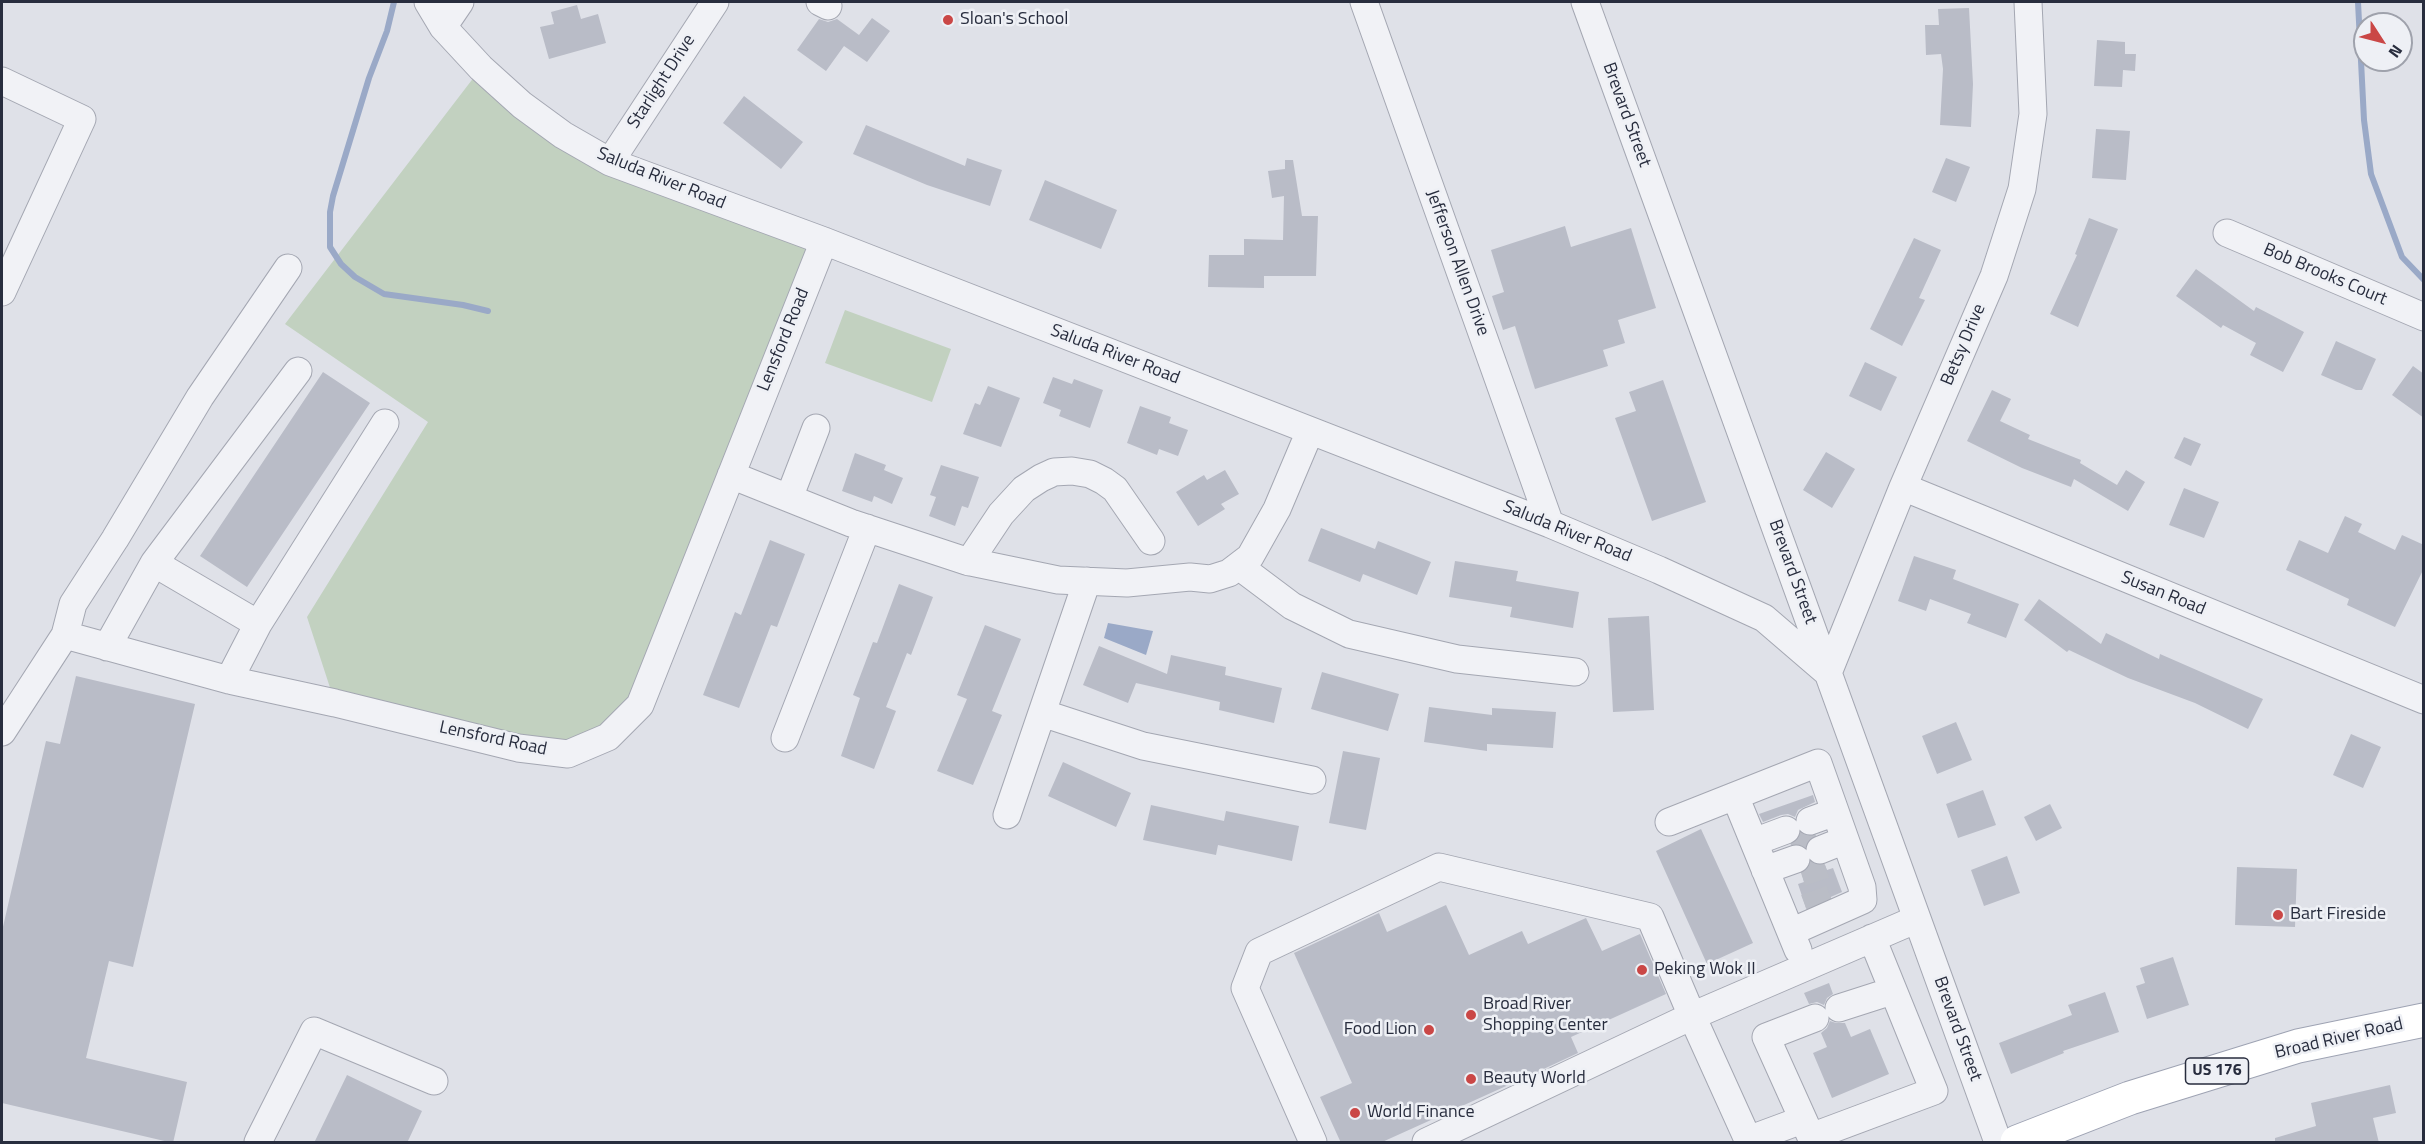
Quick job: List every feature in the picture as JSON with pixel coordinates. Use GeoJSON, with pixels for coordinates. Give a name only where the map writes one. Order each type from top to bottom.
{"type":"FeatureCollection","features":[{"type":"Feature","properties":{"kind":"main road","name":"Broad River Road"},"geometry":{"type":"LineString","coordinates":[[2017,1143],[2130,1098],[2298,1046],[2424,1020]]}},
{"type":"Feature","properties":{"kind":"street","name":"Saluda River Road"},"geometry":{"type":"LineString","coordinates":[[428,2],[443,27],[481,68],[522,105],[563,135],[609,162],[824,242],[1550,524],[1764,618],[1828,673]]}},
{"type":"Feature","properties":{"kind":"street"},"geometry":{"type":"LineString","coordinates":[[443,27],[460,2]]}},
{"type":"Feature","properties":{"kind":"street","name":"Starlight Drive"},"geometry":{"type":"LineString","coordinates":[[609,162],[715,2]]}},
{"type":"Feature","properties":{"kind":"street","name":"Jefferson Allen Drive"},"geometry":{"type":"LineString","coordinates":[[1364,2],[1550,524]]}},
{"type":"Feature","properties":{"kind":"street","name":"Brevard Street"},"geometry":{"type":"LineString","coordinates":[[1585,2],[1998,1143]]}},
{"type":"Feature","properties":{"kind":"street","name":"Betsy Drive"},"geometry":{"type":"LineString","coordinates":[[1828,673],[1903,487],[1994,276],[2022,189],[2033,114],[2028,2]]}},
{"type":"Feature","properties":{"kind":"street"},"geometry":{"type":"LineString","coordinates":[[2,81],[82,119],[2,292]]}},
{"type":"Feature","properties":{"kind":"street","name":"Bob Brooks Court"},"geometry":{"type":"LineString","coordinates":[[2228,233],[2424,317]]}},
{"type":"Feature","properties":{"kind":"street","name":"Lensford Road"},"geometry":{"type":"LineString","coordinates":[[65,635],[229,680],[335,703],[518,748],[568,754],[608,737],[640,705],[824,242]]}},
{"type":"Feature","properties":{"kind":"street"},"geometry":{"type":"LineString","coordinates":[[2,732],[65,635],[73,604],[200,398],[288,268]]}},
{"type":"Feature","properties":{"kind":"street"},"geometry":{"type":"LineString","coordinates":[[107,647],[154,563],[298,372]]}},
{"type":"Feature","properties":{"kind":"street"},"geometry":{"type":"LineString","coordinates":[[229,680],[258,624],[385,423]]}},
{"type":"Feature","properties":{"kind":"street"},"geometry":{"type":"LineString","coordinates":[[789,498],[816,428]]}},
{"type":"Feature","properties":{"kind":"street"},"geometry":{"type":"LineString","coordinates":[[731,475],[867,528],[969,562],[1058,580],[1127,583],[1190,577],[1210,579],[1240,567],[1250,557],[1277,509],[1310,431]]}},
{"type":"Feature","properties":{"kind":"street"},"geometry":{"type":"LineString","coordinates":[[969,562],[1001,514],[1024,489],[1041,477],[1054,472],[1072,471],[1090,474],[1104,481],[1115,489],[1151,541]]}},
{"type":"Feature","properties":{"kind":"street","name":"Susan Road"},"geometry":{"type":"LineString","coordinates":[[1903,487],[2424,700]]}},
{"type":"Feature","properties":{"kind":"street"},"geometry":{"type":"LineString","coordinates":[[785,738],[867,528]]}},
{"type":"Feature","properties":{"kind":"street"},"geometry":{"type":"LineString","coordinates":[[154,563],[258,624]]}},
{"type":"Feature","properties":{"kind":"street"},"geometry":{"type":"LineString","coordinates":[[1240,567],[1292,606],[1349,634],[1456,659],[1575,672]]}},
{"type":"Feature","properties":{"kind":"street"},"geometry":{"type":"LineString","coordinates":[[1007,815],[1087,581]]}},
{"type":"Feature","properties":{"kind":"street"},"geometry":{"type":"LineString","coordinates":[[1042,713],[1143,746],[1312,780]]}},
{"type":"Feature","properties":{"kind":"street"},"geometry":{"type":"LineString","coordinates":[[1669,822],[1818,764],[1843,834],[1852,890],[1863,900],[1858,904],[1794,919]]}},
{"type":"Feature","properties":{"kind":"street"},"geometry":{"type":"LineString","coordinates":[[1735,796],[1762,863],[1794,919],[1805,968]]}},
{"type":"Feature","properties":{"kind":"street"},"geometry":{"type":"LineString","coordinates":[[1762,863],[1843,834]]}},
{"type":"Feature","properties":{"kind":"street"},"geometry":{"type":"LineString","coordinates":[[1762,863],[1843,834]]}},
{"type":"Feature","properties":{"kind":"street"},"geometry":{"type":"LineString","coordinates":[[1313,1143],[1245,988],[1259,952],[1439,867],[1650,917],[1749,1141],[1802,1120]]}},
{"type":"Feature","properties":{"kind":"street"},"geometry":{"type":"LineString","coordinates":[[1426,1143],[1692,1016],[1917,919]]}},
{"type":"Feature","properties":{"kind":"street"},"geometry":{"type":"LineString","coordinates":[[1872,938],[1934,1091],[1811,1137],[1766,1037],[1892,991]]}},
{"type":"Feature","properties":{"kind":"street"},"geometry":{"type":"LineString","coordinates":[[258,1143],[314,1031],[434,1081]]}},
{"type":"Feature","properties":{"kind":"green space"},"geometry":{"type":"Polygon","coordinates":[[[481,68],[563,135],[824,241],[640,705],[568,753],[335,703],[307,617],[428,422],[285,324],[481,68]]]}},
{"type":"Feature","properties":{"kind":"green space"},"geometry":{"type":"Polygon","coordinates":[[[845,310],[951,349],[932,402],[825,363],[845,310]]]}},
{"type":"Feature","properties":{"kind":"water"},"geometry":{"type":"Polygon","coordinates":[[[1108,623],[1153,631],[1146,655],[1104,638],[1108,623]]]}},
{"type":"Feature","properties":{"kind":"building"},"geometry":{"type":"Polygon","coordinates":[[[577,5],[581,19],[598,14],[606,43],[549,59],[540,27],[554,24],[551,12],[577,5]]]}},
{"type":"Feature","properties":{"kind":"building"},"geometry":{"type":"Polygon","coordinates":[[[1969,8],[1973,84],[1971,127],[1940,125],[1943,69],[1941,54],[1926,55],[1925,25],[1939,25],[1938,9],[1969,8]]]}},
{"type":"Feature","properties":{"kind":"building"},"geometry":{"type":"Polygon","coordinates":[[[872,18],[890,31],[867,62],[844,46],[826,71],[797,50],[819,19],[828,22],[837,19],[859,35],[872,18]]]}},
{"type":"Feature","properties":{"kind":"building"},"geometry":{"type":"Polygon","coordinates":[[[2097,40],[2125,42],[2125,54],[2136,54],[2135,71],[2123,70],[2122,87],[2094,86],[2097,40]]]}},
{"type":"Feature","properties":{"kind":"building"},"geometry":{"type":"Polygon","coordinates":[[[744,96],[803,142],[781,169],[723,123],[744,96]]]}},
{"type":"Feature","properties":{"kind":"building"},"geometry":{"type":"Polygon","coordinates":[[[866,125],[965,166],[967,158],[1002,170],[990,206],[927,185],[853,154],[866,125]]]}},
{"type":"Feature","properties":{"kind":"building"},"geometry":{"type":"Polygon","coordinates":[[[2096,129],[2130,131],[2126,180],[2092,178],[2096,129]]]}},
{"type":"Feature","properties":{"kind":"building"},"geometry":{"type":"Polygon","coordinates":[[[1946,158],[1970,167],[1956,202],[1932,192],[1946,158]]]}},
{"type":"Feature","properties":{"kind":"building"},"geometry":{"type":"Polygon","coordinates":[[[1285,160],[1293,160],[1302,216],[1318,216],[1316,276],[1264,276],[1264,288],[1208,287],[1209,255],[1244,255],[1244,239],[1283,240],[1284,196],[1272,198],[1268,171],[1285,169],[1285,160]]]}},
{"type":"Feature","properties":{"kind":"building"},"geometry":{"type":"Polygon","coordinates":[[[1045,180],[1117,210],[1101,249],[1029,220],[1045,180]]]}},
{"type":"Feature","properties":{"kind":"building"},"geometry":{"type":"Polygon","coordinates":[[[2089,218],[2118,229],[2078,327],[2050,314],[2077,255],[2075,254],[2089,218]]]}},
{"type":"Feature","properties":{"kind":"building"},"geometry":{"type":"Polygon","coordinates":[[[1565,226],[1571,247],[1631,228],[1656,308],[1618,320],[1625,343],[1603,350],[1608,366],[1535,389],[1515,326],[1503,330],[1492,296],[1504,292],[1491,250],[1565,226]]]}},
{"type":"Feature","properties":{"kind":"building"},"geometry":{"type":"Polygon","coordinates":[[[1914,238],[1941,250],[1919,298],[1925,300],[1902,346],[1870,329],[1914,238]]]}},
{"type":"Feature","properties":{"kind":"building"},"geometry":{"type":"Polygon","coordinates":[[[2196,269],[2254,311],[2256,307],[2304,332],[2283,372],[2250,355],[2256,343],[2223,325],[2221,328],[2176,296],[2196,269]]]}},
{"type":"Feature","properties":{"kind":"building"},"geometry":{"type":"Polygon","coordinates":[[[2336,341],[2376,359],[2362,390],[2356,390],[2321,375],[2336,341]]]}},
{"type":"Feature","properties":{"kind":"building"},"geometry":{"type":"Polygon","coordinates":[[[1865,362],[1897,377],[1881,411],[1849,396],[1865,362]]]}},
{"type":"Feature","properties":{"kind":"building"},"geometry":{"type":"Polygon","coordinates":[[[2413,366],[2424,374],[2424,418],[2392,395],[2413,366]]]}},
{"type":"Feature","properties":{"kind":"building"},"geometry":{"type":"Polygon","coordinates":[[[323,372],[370,403],[247,587],[200,556],[323,372]]]}},
{"type":"Feature","properties":{"kind":"building"},"geometry":{"type":"Polygon","coordinates":[[[1053,377],[1072,384],[1074,379],[1103,390],[1090,428],[1059,416],[1061,410],[1043,403],[1053,377]]]}},
{"type":"Feature","properties":{"kind":"building"},"geometry":{"type":"Polygon","coordinates":[[[1663,380],[1706,502],[1652,521],[1615,418],[1636,411],[1629,392],[1663,380]]]}},
{"type":"Feature","properties":{"kind":"building"},"geometry":{"type":"Polygon","coordinates":[[[988,386],[1020,398],[1001,447],[963,434],[975,403],[980,405],[988,386]]]}},
{"type":"Feature","properties":{"kind":"building"},"geometry":{"type":"Polygon","coordinates":[[[1992,390],[2011,399],[2000,421],[2030,435],[2028,439],[2081,460],[2080,463],[2117,485],[2126,470],[2145,482],[2128,511],[2074,479],[2071,487],[2022,468],[1967,441],[1992,390]]]}},
{"type":"Feature","properties":{"kind":"building"},"geometry":{"type":"Polygon","coordinates":[[[1140,406],[1171,417],[1169,423],[1188,430],[1178,456],[1159,449],[1157,455],[1127,443],[1140,406]]]}},
{"type":"Feature","properties":{"kind":"building"},"geometry":{"type":"Polygon","coordinates":[[[2184,437],[2201,444],[2191,466],[2174,458],[2184,437]]]}},
{"type":"Feature","properties":{"kind":"building"},"geometry":{"type":"Polygon","coordinates":[[[1826,452],[1855,469],[1832,508],[1803,490],[1826,452]]]}},
{"type":"Feature","properties":{"kind":"building"},"geometry":{"type":"Polygon","coordinates":[[[855,453],[886,465],[884,470],[903,478],[892,504],[874,496],[872,502],[842,491],[855,453]]]}},
{"type":"Feature","properties":{"kind":"building"},"geometry":{"type":"Polygon","coordinates":[[[941,465],[979,477],[968,508],[962,506],[955,526],[929,516],[936,497],[930,495],[941,465]]]}},
{"type":"Feature","properties":{"kind":"building"},"geometry":{"type":"Polygon","coordinates":[[[1225,470],[1239,494],[1221,504],[1225,509],[1198,526],[1176,492],[1204,475],[1207,480],[1225,470]]]}},
{"type":"Feature","properties":{"kind":"building"},"geometry":{"type":"Polygon","coordinates":[[[2184,488],[2219,502],[2204,538],[2169,525],[2184,488]]]}},
{"type":"Feature","properties":{"kind":"building"},"geometry":{"type":"Polygon","coordinates":[[[2345,516],[2362,524],[2358,532],[2395,550],[2402,535],[2424,545],[2424,568],[2395,627],[2347,605],[2349,599],[2286,570],[2299,540],[2328,553],[2345,516]]]}},
{"type":"Feature","properties":{"kind":"building"},"geometry":{"type":"Polygon","coordinates":[[[1321,528],[1375,549],[1378,541],[1431,562],[1417,595],[1363,574],[1360,582],[1308,561],[1321,528]]]}},
{"type":"Feature","properties":{"kind":"building"},"geometry":{"type":"Polygon","coordinates":[[[770,540],[805,554],[777,627],[771,625],[739,708],[703,695],[735,612],[741,615],[770,540]]]}},
{"type":"Feature","properties":{"kind":"building"},"geometry":{"type":"Polygon","coordinates":[[[1914,556],[1956,570],[1953,579],[2019,604],[2006,638],[1967,623],[1971,614],[1930,599],[1926,611],[1898,601],[1914,556]]]}},
{"type":"Feature","properties":{"kind":"building"},"geometry":{"type":"Polygon","coordinates":[[[1455,561],[1518,571],[1516,581],[1579,592],[1573,628],[1510,617],[1512,607],[1449,597],[1455,561]]]}},
{"type":"Feature","properties":{"kind":"building"},"geometry":{"type":"Polygon","coordinates":[[[899,584],[933,597],[911,655],[907,653],[886,707],[896,711],[874,769],[841,756],[860,698],[853,695],[873,642],[877,643],[899,584]]]}},
{"type":"Feature","properties":{"kind":"building"},"geometry":{"type":"Polygon","coordinates":[[[2039,599],[2101,644],[2106,633],[2159,659],[2160,654],[2263,699],[2248,729],[2195,703],[2128,678],[2069,650],[2067,652],[2024,620],[2039,599]]]}},
{"type":"Feature","properties":{"kind":"building"},"geometry":{"type":"Polygon","coordinates":[[[1649,616],[1654,710],[1613,712],[1608,618],[1649,616]]]}},
{"type":"Feature","properties":{"kind":"building"},"geometry":{"type":"Polygon","coordinates":[[[985,625],[1021,639],[992,711],[1002,715],[973,785],[937,771],[967,699],[957,695],[985,625]]]}},
{"type":"Feature","properties":{"kind":"building"},"geometry":{"type":"Polygon","coordinates":[[[1099,646],[1167,674],[1171,655],[1226,667],[1225,675],[1282,688],[1274,723],[1219,710],[1220,702],[1136,683],[1128,703],[1083,685],[1099,646]]]}},
{"type":"Feature","properties":{"kind":"building"},"geometry":{"type":"Polygon","coordinates":[[[1322,672],[1399,694],[1388,731],[1311,709],[1322,672]]]}},
{"type":"Feature","properties":{"kind":"building"},"geometry":{"type":"Polygon","coordinates":[[[76,676],[195,704],[133,967],[109,961],[86,1058],[187,1082],[173,1143],[2,1103],[2,931],[46,741],[60,744],[76,676]]]}},
{"type":"Feature","properties":{"kind":"building"},"geometry":{"type":"Polygon","coordinates":[[[1429,707],[1492,715],[1492,708],[1556,712],[1553,748],[1487,744],[1487,751],[1424,742],[1429,707]]]}},
{"type":"Feature","properties":{"kind":"building"},"geometry":{"type":"Polygon","coordinates":[[[1956,722],[1972,760],[1937,774],[1922,736],[1956,722]]]}},
{"type":"Feature","properties":{"kind":"building"},"geometry":{"type":"Polygon","coordinates":[[[2351,734],[2381,747],[2363,788],[2333,775],[2351,734]]]}},
{"type":"Feature","properties":{"kind":"building"},"geometry":{"type":"Polygon","coordinates":[[[1343,751],[1380,758],[1366,830],[1329,823],[1343,751]]]}},
{"type":"Feature","properties":{"kind":"building"},"geometry":{"type":"Polygon","coordinates":[[[1063,762],[1131,793],[1116,827],[1048,796],[1063,762]]]}},
{"type":"Feature","properties":{"kind":"building"},"geometry":{"type":"Polygon","coordinates":[[[1983,790],[1996,825],[1958,838],[1946,804],[1983,790]]]}},
{"type":"Feature","properties":{"kind":"building"},"geometry":{"type":"Polygon","coordinates":[[[1813,795],[1815,802],[1798,810],[1795,817],[1788,814],[1781,815],[1763,822],[1759,814],[1813,795]]]}},
{"type":"Feature","properties":{"kind":"building"},"geometry":{"type":"Polygon","coordinates":[[[2050,804],[2062,828],[2036,841],[2024,817],[2050,804]]]}},
{"type":"Feature","properties":{"kind":"building"},"geometry":{"type":"Polygon","coordinates":[[[1151,805],[1224,821],[1226,811],[1299,826],[1292,861],[1218,845],[1216,855],[1143,840],[1151,805]]]}},
{"type":"Feature","properties":{"kind":"building"},"geometry":{"type":"Polygon","coordinates":[[[1701,829],[1753,943],[1707,964],[1656,851],[1701,829]]]}},
{"type":"Feature","properties":{"kind":"building"},"geometry":{"type":"Polygon","coordinates":[[[2007,856],[2020,893],[1984,906],[1971,870],[2007,856]]]}},
{"type":"Feature","properties":{"kind":"building"},"geometry":{"type":"Polygon","coordinates":[[[1811,863],[1818,866],[1825,865],[1827,870],[1833,868],[1842,892],[1806,908],[1798,884],[1804,882],[1802,874],[1808,870],[1811,863]]]}},
{"type":"Feature","properties":{"kind":"building"},"geometry":{"type":"Polygon","coordinates":[[[2237,867],[2297,869],[2295,927],[2235,925],[2237,867]]]}},
{"type":"Feature","properties":{"kind":"building","name":"Broad River Shopping Center"},"geometry":{"type":"Polygon","coordinates":[[[1446,905],[1469,955],[1522,931],[1528,944],[1586,918],[1602,951],[1640,934],[1666,994],[1571,1037],[1578,1053],[1535,1073],[1380,1143],[1341,1143],[1320,1097],[1352,1083],[1294,953],[1379,913],[1387,932],[1446,905]]]}},
{"type":"Feature","properties":{"kind":"building"},"geometry":{"type":"Polygon","coordinates":[[[2173,957],[2189,1005],[2147,1019],[2136,986],[2145,983],[2140,968],[2173,957]]]}},
{"type":"Feature","properties":{"kind":"building"},"geometry":{"type":"Polygon","coordinates":[[[1829,983],[1833,994],[1827,998],[1824,1005],[1817,1002],[1809,1004],[1804,993],[1829,983]]]}},
{"type":"Feature","properties":{"kind":"building"},"geometry":{"type":"Polygon","coordinates":[[[2105,992],[2119,1032],[2063,1051],[2064,1053],[2011,1074],[1999,1043],[2072,1015],[2068,1005],[2105,992]]]}},
{"type":"Feature","properties":{"kind":"building"},"geometry":{"type":"Polygon","coordinates":[[[1830,1021],[1845,1023],[1851,1037],[1870,1029],[1889,1074],[1832,1098],[1813,1053],[1827,1047],[1821,1033],[1830,1021]]]}},
{"type":"Feature","properties":{"kind":"building"},"geometry":{"type":"Polygon","coordinates":[[[347,1075],[422,1111],[407,1143],[314,1143],[347,1075]]]}},
{"type":"Feature","properties":{"kind":"building"},"geometry":{"type":"Polygon","coordinates":[[[2390,1085],[2396,1113],[2373,1118],[2379,1143],[2275,1143],[2275,1138],[2316,1126],[2311,1103],[2390,1085]]]}},
{"type":"Feature","properties":{"kind":"waterway"},"geometry":{"type":"LineString","coordinates":[[394,2],[387,31],[369,78],[333,196],[330,212],[330,247],[341,264],[355,277],[384,294],[463,305],[488,311]]}},
{"type":"Feature","properties":{"kind":"waterway"},"geometry":{"type":"LineString","coordinates":[[2358,2],[2364,120],[2371,174],[2402,257],[2424,280]]}},
{"type":"Feature","properties":{"kind":"tunnel"},"geometry":{"type":"LineString","coordinates":[[1791,845],[1816,836]]}},
{"type":"Feature","properties":{"kind":"tunnel"},"geometry":{"type":"LineString","coordinates":[[1801,873],[1825,865]]}},
{"type":"Feature","properties":{"kind":"tunnel"},"geometry":{"type":"LineString","coordinates":[[1806,908],[1843,894]]}},
{"type":"Feature","properties":{"kind":"place","name":"Sloan's School"},"geometry":{"type":"Point","coordinates":[948,20]}},
{"type":"Feature","properties":{"kind":"place","name":"Bart Fireside"},"geometry":{"type":"Point","coordinates":[2278,915]}},
{"type":"Feature","properties":{"kind":"place","name":"Peking Wok II"},"geometry":{"type":"Point","coordinates":[1642,970]}},
{"type":"Feature","properties":{"kind":"place","name":"Broad River Shopping Center"},"geometry":{"type":"Point","coordinates":[1471,1015]}},
{"type":"Feature","properties":{"kind":"place","name":"Food Lion"},"geometry":{"type":"Point","coordinates":[1429,1030]}},
{"type":"Feature","properties":{"kind":"place","name":"Beauty World"},"geometry":{"type":"Point","coordinates":[1471,1079]}},
{"type":"Feature","properties":{"kind":"place","name":"World Finance"},"geometry":{"type":"Point","coordinates":[1355,1113]}}]}
